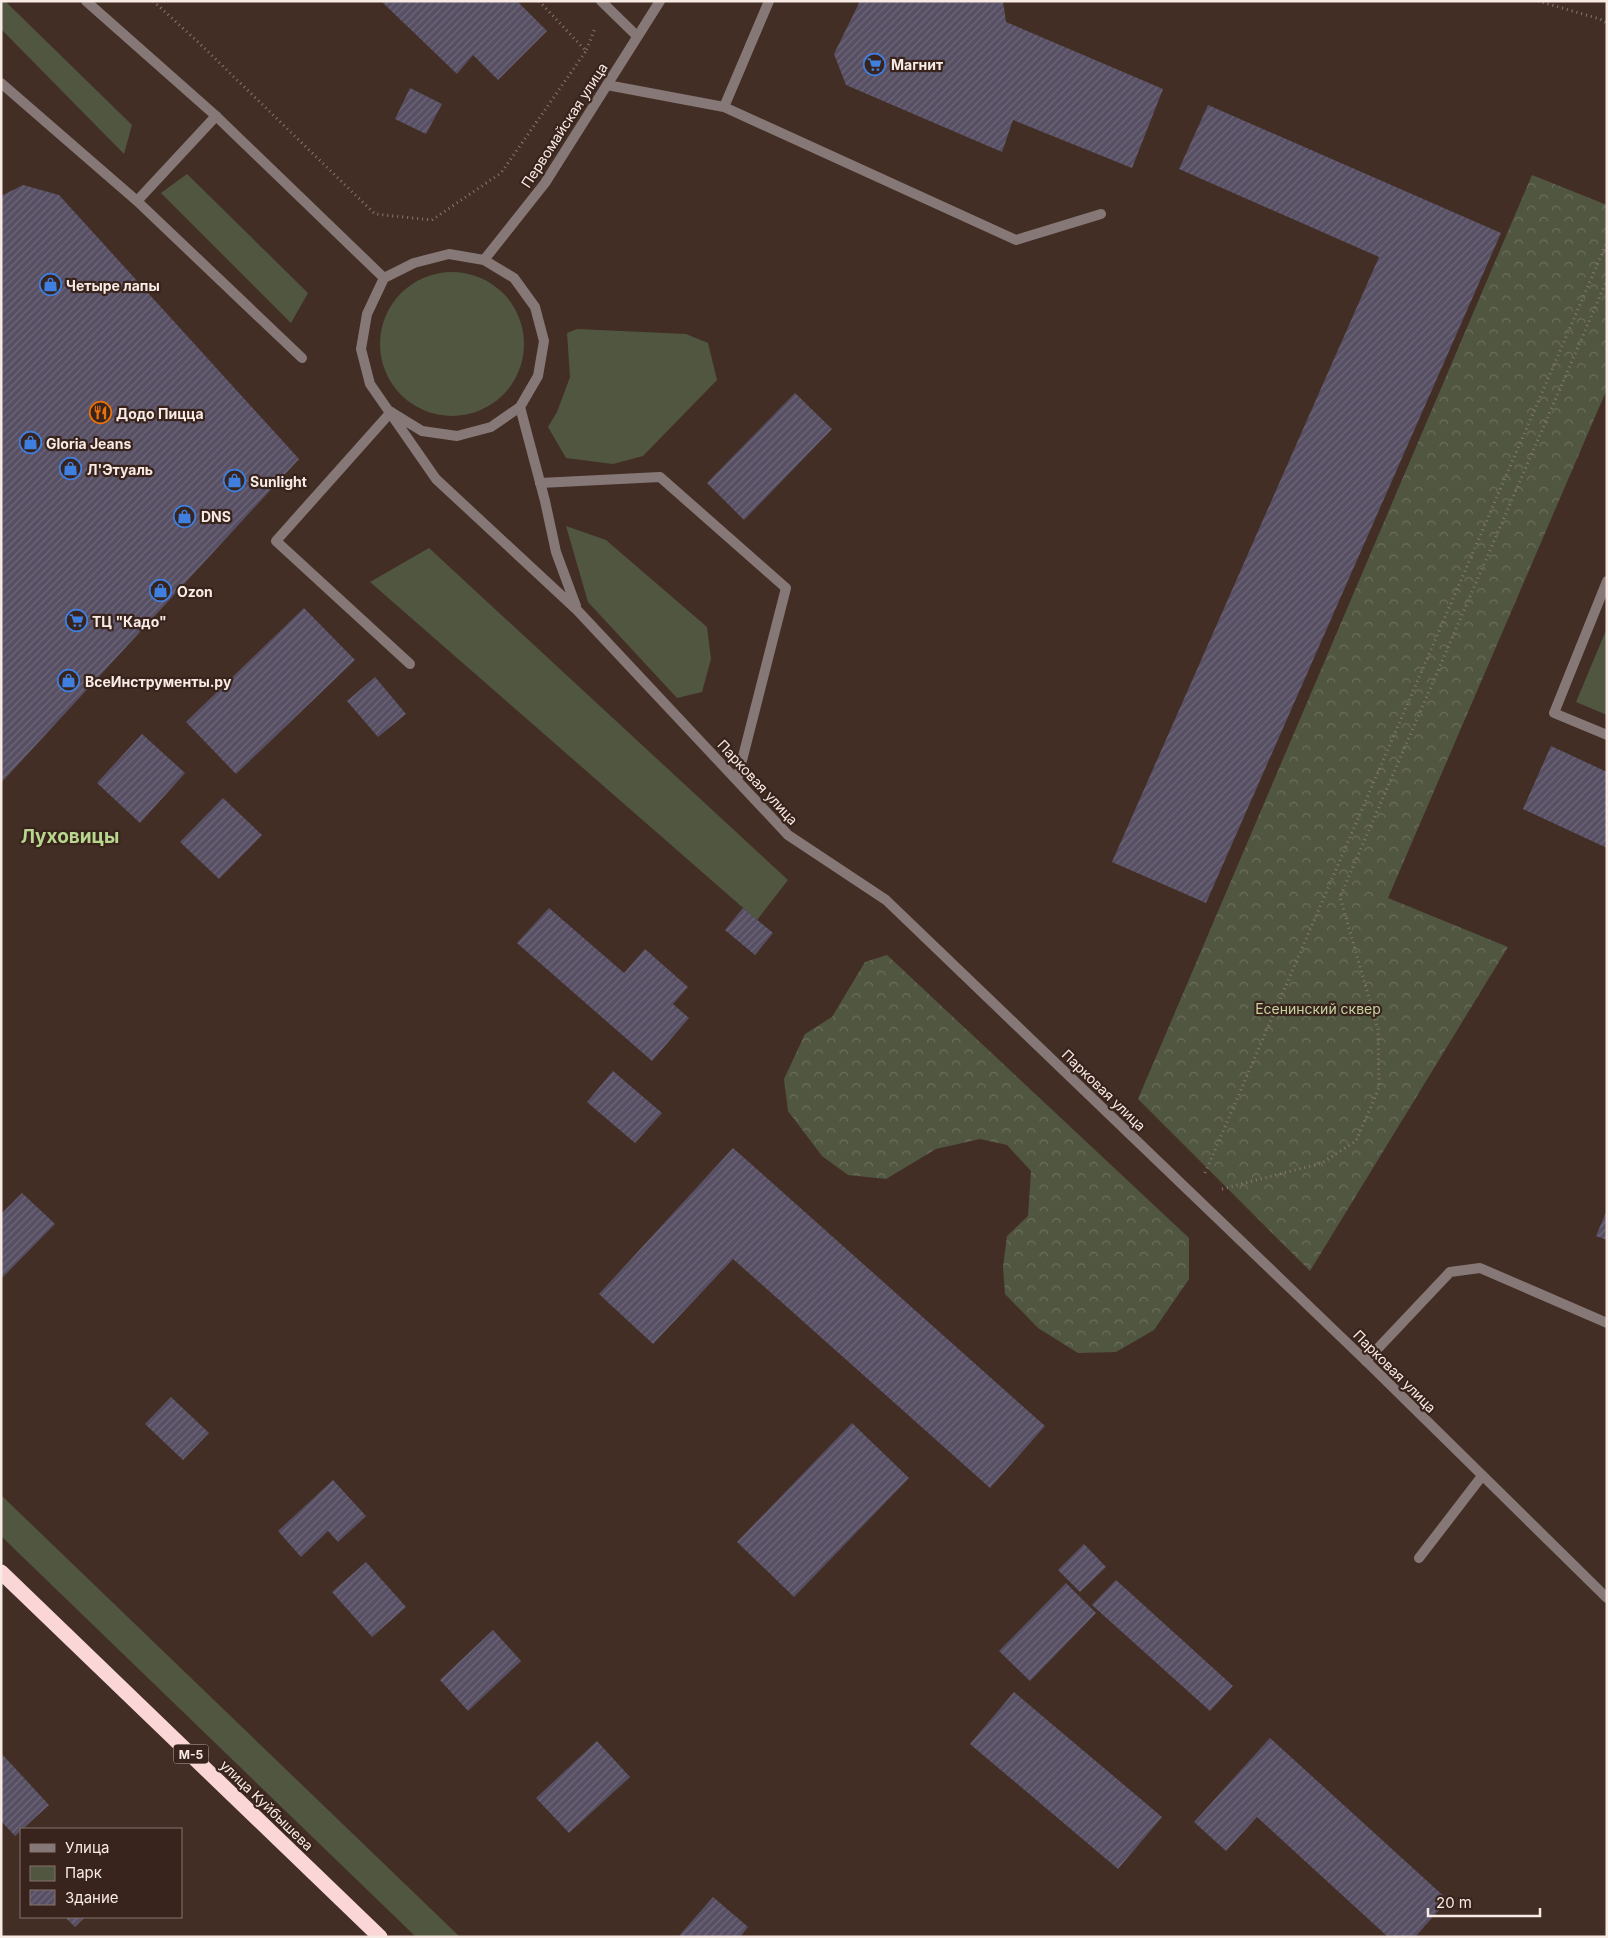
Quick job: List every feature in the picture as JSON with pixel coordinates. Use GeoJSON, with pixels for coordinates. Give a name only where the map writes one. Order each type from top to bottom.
{"type":"FeatureCollection","features":[{"type":"Feature","properties":{"kind":"highway","name":"улица Куйбышева"},"geometry":{"type":"LineString","coordinates":[[1,1572],[380,1937]]}},
{"type":"Feature","properties":{"kind":"street"},"geometry":{"type":"LineString","coordinates":[[86,1],[216,116],[384,278],[414,263],[449,254],[484,260],[514,278],[536,307],[544,341],[538,376],[520,407],[491,428],[457,436],[422,431],[391,412],[276,541],[410,664]]}},
{"type":"Feature","properties":{"kind":"street","name":"Первомайская улица"},"geometry":{"type":"LineString","coordinates":[[484,260],[545,183],[660,1]]}},
{"type":"Feature","properties":{"kind":"street"},"geometry":{"type":"LineString","coordinates":[[724,107],[769,1]]}},
{"type":"Feature","properties":{"kind":"street"},"geometry":{"type":"LineString","coordinates":[[604,3],[638,36]]}},
{"type":"Feature","properties":{"kind":"street"},"geometry":{"type":"LineString","coordinates":[[1,83],[137,201],[302,358]]}},
{"type":"Feature","properties":{"kind":"street"},"geometry":{"type":"LineString","coordinates":[[607,85],[724,107],[1016,240],[1101,214]]}},
{"type":"Feature","properties":{"kind":"street"},"geometry":{"type":"LineString","coordinates":[[137,201],[216,116]]}},
{"type":"Feature","properties":{"kind":"street","name":"Парковая улица"},"geometry":{"type":"LineString","coordinates":[[384,278],[367,314],[362,349],[370,384],[436,480],[577,610],[788,835],[886,900],[1366,1361],[1607,1598]]}},
{"type":"Feature","properties":{"kind":"street","name":"Парковая улица"},"geometry":{"type":"LineString","coordinates":[[520,407],[556,552],[577,610]]}},
{"type":"Feature","properties":{"kind":"street"},"geometry":{"type":"LineString","coordinates":[[540,483],[660,477],[786,588],[736,780]]}},
{"type":"Feature","properties":{"kind":"street"},"geometry":{"type":"LineString","coordinates":[[1607,581],[1554,713],[1607,735]]}},
{"type":"Feature","properties":{"kind":"street"},"geometry":{"type":"LineString","coordinates":[[1366,1361],[1450,1272],[1480,1268],[1607,1323]]}},
{"type":"Feature","properties":{"kind":"street"},"geometry":{"type":"LineString","coordinates":[[1419,1558],[1482,1476]]}},
{"type":"Feature","properties":{"kind":"path"},"geometry":{"type":"LineString","coordinates":[[153,1],[197,41],[375,214],[432,220],[501,173],[586,50],[604,3]]}},
{"type":"Feature","properties":{"kind":"path"},"geometry":{"type":"LineString","coordinates":[[539,1],[586,50]]}},
{"type":"Feature","properties":{"kind":"path"},"geometry":{"type":"LineString","coordinates":[[1538,1],[1600,19],[1607,23]]}},
{"type":"Feature","properties":{"kind":"path"},"geometry":{"type":"LineString","coordinates":[[1195,1196],[1607,242]]}},
{"type":"Feature","properties":{"kind":"path"},"geometry":{"type":"LineString","coordinates":[[1195,1196],[1322,1163],[1356,1141],[1379,1088],[1378,1029],[1340,896],[1607,280]]}},
{"type":"Feature","properties":{"kind":"green space"},"geometry":{"type":"Polygon","coordinates":[[[1,1],[5,1],[132,125],[124,154],[1,29],[1,1]]]}},
{"type":"Feature","properties":{"kind":"green space"},"geometry":{"type":"Polygon","coordinates":[[[187,174],[308,293],[291,323],[161,193],[187,174]]]}},
{"type":"Feature","properties":{"kind":"green space","name":"Есенинский сквер"},"geometry":{"type":"Polygon","coordinates":[[[1532,175],[1607,205],[1607,389],[1388,898],[1508,947],[1310,1271],[1138,1099],[1532,175]]]}},
{"type":"Feature","properties":{"kind":"green space"},"geometry":{"type":"Polygon","coordinates":[[[452,272],[480,277],[503,293],[519,316],[524,344],[519,372],[503,395],[480,411],[452,416],[424,411],[401,395],[385,372],[380,344],[385,316],[401,293],[424,277],[452,272]]]}},
{"type":"Feature","properties":{"kind":"green space"},"geometry":{"type":"Polygon","coordinates":[[[577,329],[686,334],[708,343],[717,380],[643,456],[613,464],[566,458],[548,427],[557,412],[570,377],[567,333],[577,329]]]}},
{"type":"Feature","properties":{"kind":"green space"},"geometry":{"type":"Polygon","coordinates":[[[566,526],[606,540],[707,627],[711,659],[702,692],[677,698],[588,602],[566,526]]]}},
{"type":"Feature","properties":{"kind":"green space"},"geometry":{"type":"Polygon","coordinates":[[[429,548],[788,880],[757,920],[370,582],[429,548]]]}},
{"type":"Feature","properties":{"kind":"green space"},"geometry":{"type":"Polygon","coordinates":[[[1607,628],[1607,715],[1576,702],[1607,628]]]}},
{"type":"Feature","properties":{"kind":"green space"},"geometry":{"type":"Polygon","coordinates":[[[887,955],[1189,1238],[1189,1279],[1154,1330],[1116,1352],[1078,1353],[1038,1328],[1005,1294],[1003,1267],[1007,1236],[1028,1216],[1031,1171],[1007,1145],[980,1139],[936,1149],[886,1179],[848,1175],[822,1156],[788,1111],[784,1079],[805,1034],[832,1017],[865,962],[887,955]]]}},
{"type":"Feature","properties":{"kind":"green space"},"geometry":{"type":"Polygon","coordinates":[[[1,1495],[460,1937],[416,1937],[1,1536],[1,1495]]]}},
{"type":"Feature","properties":{"kind":"building"},"geometry":{"type":"Polygon","coordinates":[[[381,1],[517,1],[547,31],[498,80],[473,55],[457,74],[381,1]]]}},
{"type":"Feature","properties":{"kind":"building"},"geometry":{"type":"Polygon","coordinates":[[[860,1],[1003,1],[1006,22],[1163,89],[1132,168],[1013,120],[1002,152],[846,85],[834,54],[860,1]]]}},
{"type":"Feature","properties":{"kind":"building"},"geometry":{"type":"Polygon","coordinates":[[[410,88],[442,104],[426,134],[395,119],[410,88]]]}},
{"type":"Feature","properties":{"kind":"building"},"geometry":{"type":"Polygon","coordinates":[[[1208,105],[1501,233],[1206,903],[1112,862],[1379,257],[1179,169],[1208,105]]]}},
{"type":"Feature","properties":{"kind":"building","name":"ТЦ \"Кадо\""},"geometry":{"type":"Polygon","coordinates":[[[23,185],[59,195],[299,459],[1,783],[1,196],[23,185]]]}},
{"type":"Feature","properties":{"kind":"building"},"geometry":{"type":"Polygon","coordinates":[[[795,393],[832,429],[744,520],[707,483],[795,393]]]}},
{"type":"Feature","properties":{"kind":"building"},"geometry":{"type":"Polygon","coordinates":[[[304,608],[355,660],[236,774],[186,722],[304,608]]]}},
{"type":"Feature","properties":{"kind":"building"},"geometry":{"type":"Polygon","coordinates":[[[375,677],[406,714],[378,737],[347,701],[375,677]]]}},
{"type":"Feature","properties":{"kind":"building"},"geometry":{"type":"Polygon","coordinates":[[[142,734],[185,773],[140,823],[97,783],[142,734]]]}},
{"type":"Feature","properties":{"kind":"building"},"geometry":{"type":"Polygon","coordinates":[[[1551,746],[1607,772],[1607,848],[1523,809],[1551,746]]]}},
{"type":"Feature","properties":{"kind":"building"},"geometry":{"type":"Polygon","coordinates":[[[223,798],[262,835],[219,879],[180,842],[223,798]]]}},
{"type":"Feature","properties":{"kind":"building"},"geometry":{"type":"Polygon","coordinates":[[[549,908],[624,973],[645,949],[688,987],[673,1004],[689,1018],[652,1061],[517,943],[549,908]]]}},
{"type":"Feature","properties":{"kind":"building"},"geometry":{"type":"Polygon","coordinates":[[[743,908],[773,933],[755,955],[725,930],[743,908]]]}},
{"type":"Feature","properties":{"kind":"building"},"geometry":{"type":"Polygon","coordinates":[[[613,1071],[662,1113],[635,1143],[587,1102],[613,1071]]]}},
{"type":"Feature","properties":{"kind":"building"},"geometry":{"type":"Polygon","coordinates":[[[733,1148],[1045,1426],[990,1488],[733,1259],[653,1344],[599,1294],[733,1148]]]}},
{"type":"Feature","properties":{"kind":"building"},"geometry":{"type":"Polygon","coordinates":[[[22,1193],[55,1224],[1,1279],[1,1214],[22,1193]]]}},
{"type":"Feature","properties":{"kind":"building"},"geometry":{"type":"Polygon","coordinates":[[[1607,1210],[1607,1240],[1596,1236],[1607,1210]]]}},
{"type":"Feature","properties":{"kind":"building"},"geometry":{"type":"Polygon","coordinates":[[[171,1397],[209,1433],[183,1460],[145,1424],[171,1397]]]}},
{"type":"Feature","properties":{"kind":"building"},"geometry":{"type":"Polygon","coordinates":[[[852,1423],[909,1478],[794,1597],[737,1542],[852,1423]]]}},
{"type":"Feature","properties":{"kind":"building"},"geometry":{"type":"Polygon","coordinates":[[[333,1480],[366,1516],[338,1542],[328,1531],[301,1557],[278,1531],[333,1480]]]}},
{"type":"Feature","properties":{"kind":"building"},"geometry":{"type":"Polygon","coordinates":[[[1084,1544],[1106,1567],[1080,1592],[1058,1570],[1084,1544]]]}},
{"type":"Feature","properties":{"kind":"building"},"geometry":{"type":"Polygon","coordinates":[[[366,1562],[406,1607],[372,1637],[332,1592],[366,1562]]]}},
{"type":"Feature","properties":{"kind":"building"},"geometry":{"type":"Polygon","coordinates":[[[1116,1580],[1233,1686],[1210,1711],[1092,1605],[1116,1580]]]}},
{"type":"Feature","properties":{"kind":"building"},"geometry":{"type":"Polygon","coordinates":[[[1066,1583],[1096,1613],[1030,1681],[999,1651],[1066,1583]]]}},
{"type":"Feature","properties":{"kind":"building"},"geometry":{"type":"Polygon","coordinates":[[[493,1630],[521,1661],[468,1711],[440,1680],[493,1630]]]}},
{"type":"Feature","properties":{"kind":"building"},"geometry":{"type":"Polygon","coordinates":[[[1014,1692],[1162,1817],[1118,1869],[970,1744],[1014,1692]]]}},
{"type":"Feature","properties":{"kind":"building"},"geometry":{"type":"Polygon","coordinates":[[[1270,1738],[1448,1900],[1415,1937],[1388,1937],[1257,1817],[1226,1851],[1194,1822],[1270,1738]]]}},
{"type":"Feature","properties":{"kind":"building"},"geometry":{"type":"Polygon","coordinates":[[[597,1741],[630,1777],[569,1833],[536,1798],[597,1741]]]}},
{"type":"Feature","properties":{"kind":"building"},"geometry":{"type":"Polygon","coordinates":[[[1,1753],[49,1805],[24,1828],[20,1828],[20,1831],[15,1836],[1,1821],[1,1753]]]}},
{"type":"Feature","properties":{"kind":"building"},"geometry":{"type":"Polygon","coordinates":[[[713,1897],[748,1927],[740,1937],[678,1937],[713,1897]]]}},
{"type":"Feature","properties":{"kind":"building"},"geometry":{"type":"Polygon","coordinates":[[[66,1918],[84,1918],[75,1927],[66,1918]]]}},
{"type":"Feature","properties":{"kind":"place","name":"Магнит"},"geometry":{"type":"Point","coordinates":[875,64]}},
{"type":"Feature","properties":{"kind":"place","name":"Четыре лапы"},"geometry":{"type":"Point","coordinates":[50,285]}},
{"type":"Feature","properties":{"kind":"place","name":"Додо Пицца"},"geometry":{"type":"Point","coordinates":[100,413]}},
{"type":"Feature","properties":{"kind":"place","name":"Gloria Jeans"},"geometry":{"type":"Point","coordinates":[30,443]}},
{"type":"Feature","properties":{"kind":"place","name":"Л'Этуаль"},"geometry":{"type":"Point","coordinates":[71,469]}},
{"type":"Feature","properties":{"kind":"place","name":"Sunlight"},"geometry":{"type":"Point","coordinates":[234,481]}},
{"type":"Feature","properties":{"kind":"place","name":"DNS"},"geometry":{"type":"Point","coordinates":[185,516]}},
{"type":"Feature","properties":{"kind":"place","name":"Ozon"},"geometry":{"type":"Point","coordinates":[161,591]}},
{"type":"Feature","properties":{"kind":"place","name":"ТЦ \"Кадо\""},"geometry":{"type":"Point","coordinates":[76,621]}},
{"type":"Feature","properties":{"kind":"place","name":"ВсеИнструменты.ру"},"geometry":{"type":"Point","coordinates":[69,681]}},
{"type":"Feature","properties":{"kind":"district","name":"Луховицы"},"geometry":{"type":"Point","coordinates":[70,836]}}]}
